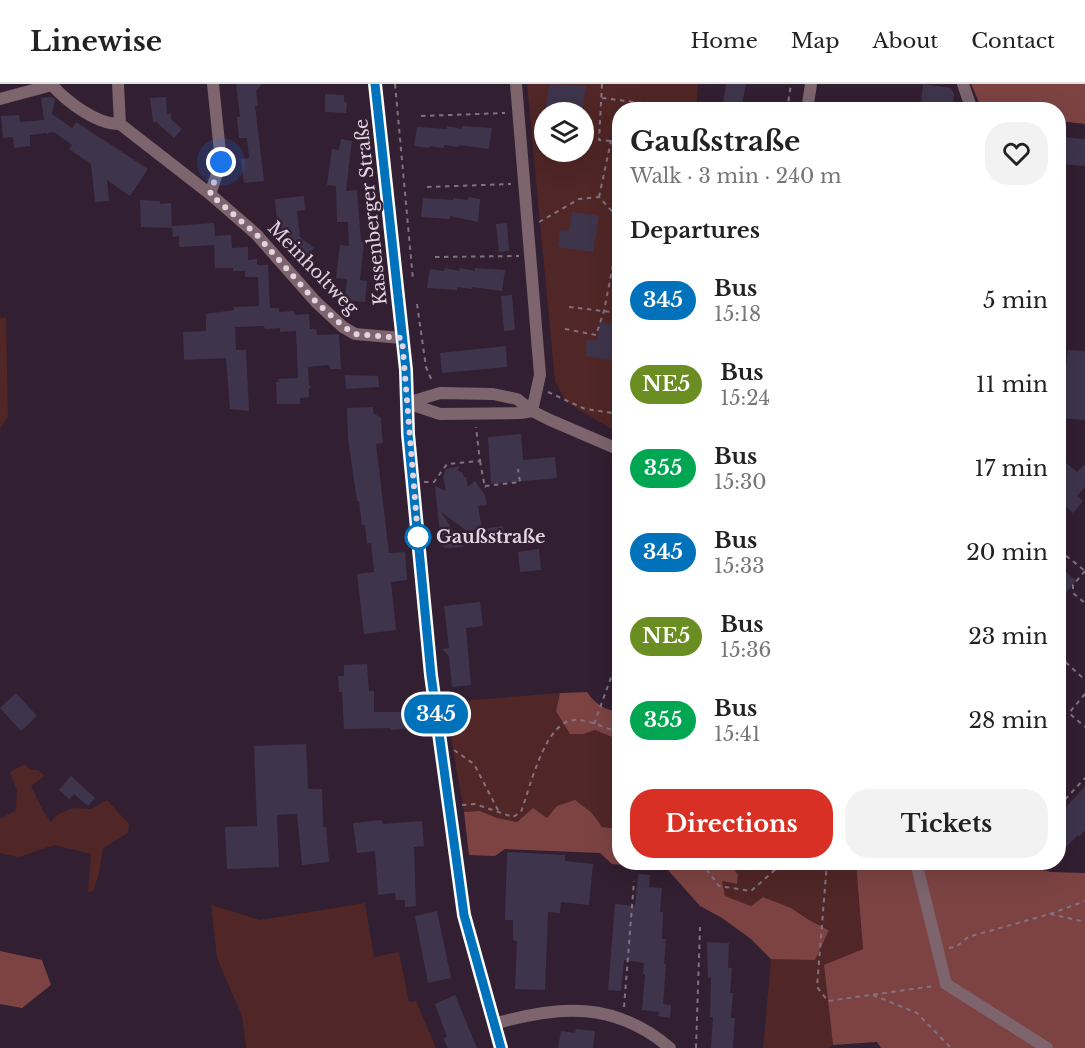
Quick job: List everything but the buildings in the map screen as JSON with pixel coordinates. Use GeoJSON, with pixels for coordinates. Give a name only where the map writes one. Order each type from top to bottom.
{"type":"FeatureCollection","features":[{"type":"Feature","properties":{"kind":"street"},"geometry":{"type":"LineString","coordinates":[[118,84],[120,124]]}},
{"type":"Feature","properties":{"kind":"street"},"geometry":{"type":"LineString","coordinates":[[210,194],[221,162],[213,84]]}},
{"type":"Feature","properties":{"kind":"street","name":"Kassenberger Straße"},"geometry":{"type":"LineString","coordinates":[[375,84],[402,338],[431,675],[464,915],[501,1048]]}},
{"type":"Feature","properties":{"kind":"street"},"geometry":{"type":"LineString","coordinates":[[516,84],[540,375],[532,411]]}},
{"type":"Feature","properties":{"kind":"street"},"geometry":{"type":"LineString","coordinates":[[808,102],[811,84]]}},
{"type":"Feature","properties":{"kind":"street"},"geometry":{"type":"LineString","coordinates":[[963,84],[969,102]]}},
{"type":"Feature","properties":{"kind":"street","name":"Meinholtweg"},"geometry":{"type":"LineString","coordinates":[[0,99],[52,85],[98,121],[120,124],[210,194],[256,234],[316,302],[344,327],[355,334],[402,338]]}},
{"type":"Feature","properties":{"kind":"street"},"geometry":{"type":"LineString","coordinates":[[407,403],[440,393],[493,394],[517,399],[532,411],[612,446]]}},
{"type":"Feature","properties":{"kind":"street"},"geometry":{"type":"LineString","coordinates":[[407,403],[440,414],[532,411]]}},
{"type":"Feature","properties":{"kind":"street"},"geometry":{"type":"LineString","coordinates":[[918,870],[946,984],[1047,1048]]}},
{"type":"Feature","properties":{"kind":"street"},"geometry":{"type":"LineString","coordinates":[[494,1024],[542,1013],[572,1010],[597,1011],[623,1019],[656,1036],[669,1048]]}},
{"type":"Feature","properties":{"kind":"path"},"geometry":{"type":"LineString","coordinates":[[395,84],[413,280]]}},
{"type":"Feature","properties":{"kind":"path"},"geometry":{"type":"LineString","coordinates":[[599,197],[611,141],[599,140],[602,84]]}},
{"type":"Feature","properties":{"kind":"path"},"geometry":{"type":"LineString","coordinates":[[788,102],[791,84]]}},
{"type":"Feature","properties":{"kind":"path"},"geometry":{"type":"LineString","coordinates":[[602,98],[634,102]]}},
{"type":"Feature","properties":{"kind":"path"},"geometry":{"type":"LineString","coordinates":[[421,116],[518,113]]}},
{"type":"Feature","properties":{"kind":"path"},"geometry":{"type":"LineString","coordinates":[[427,187],[525,184]]}},
{"type":"Feature","properties":{"kind":"path"},"geometry":{"type":"LineString","coordinates":[[599,197],[612,211]]}},
{"type":"Feature","properties":{"kind":"path"},"geometry":{"type":"LineString","coordinates":[[528,228],[579,199],[599,197]]}},
{"type":"Feature","properties":{"kind":"path"},"geometry":{"type":"LineString","coordinates":[[435,257],[531,256]]}},
{"type":"Feature","properties":{"kind":"path"},"geometry":{"type":"LineString","coordinates":[[565,329],[596,335],[604,311],[612,270]]}},
{"type":"Feature","properties":{"kind":"path"},"geometry":{"type":"LineString","coordinates":[[417,304],[426,367],[429,377],[440,393]]}},
{"type":"Feature","properties":{"kind":"path"},"geometry":{"type":"LineString","coordinates":[[569,307],[612,312]]}},
{"type":"Feature","properties":{"kind":"path"},"geometry":{"type":"LineString","coordinates":[[537,387],[585,409],[612,413]]}},
{"type":"Feature","properties":{"kind":"path"},"geometry":{"type":"LineString","coordinates":[[474,414],[485,487],[520,482],[518,469]]}},
{"type":"Feature","properties":{"kind":"path"},"geometry":{"type":"LineString","coordinates":[[413,481],[434,482],[447,464],[480,461]]}},
{"type":"Feature","properties":{"kind":"path"},"geometry":{"type":"LineString","coordinates":[[1066,555],[1085,571],[1073,585],[1073,592],[1085,603]]}},
{"type":"Feature","properties":{"kind":"path"},"geometry":{"type":"LineString","coordinates":[[1066,662],[1085,680]]}},
{"type":"Feature","properties":{"kind":"path"},"geometry":{"type":"LineString","coordinates":[[594,724],[612,675]]}},
{"type":"Feature","properties":{"kind":"path"},"geometry":{"type":"LineString","coordinates":[[1085,694],[1069,713],[1085,728]]}},
{"type":"Feature","properties":{"kind":"path"},"geometry":{"type":"LineString","coordinates":[[448,805],[475,804],[513,817],[521,812],[546,744],[560,725],[568,720],[577,719],[612,730]]}},
{"type":"Feature","properties":{"kind":"path"},"geometry":{"type":"LineString","coordinates":[[440,740],[474,764],[499,812]]}},
{"type":"Feature","properties":{"kind":"path"},"geometry":{"type":"LineString","coordinates":[[1066,798],[1085,778]]}},
{"type":"Feature","properties":{"kind":"path"},"geometry":{"type":"LineString","coordinates":[[707,870],[719,886],[751,891],[775,870]]}},
{"type":"Feature","properties":{"kind":"path"},"geometry":{"type":"LineString","coordinates":[[826,870],[817,987],[828,1001],[946,984]]}},
{"type":"Feature","properties":{"kind":"path"},"geometry":{"type":"LineString","coordinates":[[623,1019],[634,881]]}},
{"type":"Feature","properties":{"kind":"path"},"geometry":{"type":"LineString","coordinates":[[937,949],[957,947],[968,938],[1050,914],[1085,901]]}},
{"type":"Feature","properties":{"kind":"path"},"geometry":{"type":"LineString","coordinates":[[1050,914],[1085,921]]}},
{"type":"Feature","properties":{"kind":"path"},"geometry":{"type":"LineString","coordinates":[[696,1048],[700,927]]}},
{"type":"Feature","properties":{"kind":"path"},"geometry":{"type":"LineString","coordinates":[[872,995],[917,1013],[951,1048]]}},
{"type":"Feature","properties":{"kind":"shaded area"},"geometry":{"type":"Polygon","coordinates":[[[527,84],[698,84],[697,102],[612,102],[612,429],[566,402],[555,381],[534,162],[594,162],[594,102],[534,102],[534,158],[527,84]]]}},
{"type":"Feature","properties":{"kind":"shaded area"},"geometry":{"type":"Polygon","coordinates":[[[971,84],[1085,84],[1085,124],[1066,122],[1066,102],[979,102],[971,84]]]}},
{"type":"Feature","properties":{"kind":"shaded area"},"geometry":{"type":"Polygon","coordinates":[[[6,317],[8,417],[0,429],[0,318],[6,317]]]}},
{"type":"Feature","properties":{"kind":"shaded area"},"geometry":{"type":"Polygon","coordinates":[[[587,692],[601,706],[612,711],[612,737],[595,730],[583,734],[570,734],[556,711],[560,693],[587,692]]]}},
{"type":"Feature","properties":{"kind":"shaded area"},"geometry":{"type":"Polygon","coordinates":[[[560,693],[556,711],[583,734],[595,730],[612,737],[612,828],[602,827],[592,813],[547,818],[533,808],[517,822],[497,818],[480,811],[464,812],[445,702],[560,693]]]}},
{"type":"Feature","properties":{"kind":"shaded area"},"geometry":{"type":"Polygon","coordinates":[[[25,764],[30,770],[38,770],[45,776],[31,786],[51,822],[57,815],[72,808],[91,809],[107,800],[129,824],[128,833],[103,848],[99,874],[93,891],[88,892],[91,854],[54,845],[19,857],[0,853],[0,819],[16,810],[17,791],[10,772],[25,764]]]}},
{"type":"Feature","properties":{"kind":"shaded area"},"geometry":{"type":"Polygon","coordinates":[[[575,800],[592,813],[602,827],[612,828],[612,864],[600,853],[505,849],[495,856],[469,855],[464,812],[480,811],[497,818],[517,822],[533,808],[547,818],[557,806],[575,800]]]}},
{"type":"Feature","properties":{"kind":"shaded area"},"geometry":{"type":"Polygon","coordinates":[[[668,870],[735,870],[738,875],[737,884],[722,881],[725,896],[751,906],[763,897],[791,908],[829,930],[815,960],[771,959],[751,939],[722,918],[700,906],[668,870]]]}},
{"type":"Feature","properties":{"kind":"shaded area"},"geometry":{"type":"Polygon","coordinates":[[[735,870],[857,870],[863,949],[824,966],[833,1045],[828,1048],[763,1048],[771,959],[815,959],[829,929],[791,908],[763,897],[751,906],[725,896],[722,881],[737,884],[738,875],[735,870]]]}},
{"type":"Feature","properties":{"kind":"shaded area"},"geometry":{"type":"Polygon","coordinates":[[[857,870],[1042,870],[1085,873],[1085,1048],[881,1048],[877,1042],[833,1045],[824,965],[863,949],[857,870]]]}},
{"type":"Feature","properties":{"kind":"shaded area"},"geometry":{"type":"Polygon","coordinates":[[[365,903],[374,957],[399,952],[409,1002],[416,1001],[436,1048],[246,1048],[242,1016],[217,958],[211,905],[260,920],[365,903]]]}},
{"type":"Feature","properties":{"kind":"shaded area"},"geometry":{"type":"Polygon","coordinates":[[[0,951],[42,960],[51,985],[22,1008],[0,1004],[0,951]]]}},
{"type":"Feature","properties":{"kind":"bus line","name":"345"},"geometry":{"type":"LineString","coordinates":[[375,84],[397,275],[406,370],[408,434],[431,675],[464,915],[501,1048]]}},
{"type":"Feature","properties":{"kind":"place","name":"Gaußstraße"},"geometry":{"type":"Point","coordinates":[418,537]}},
{"type":"Feature","properties":{"kind":"route"},"geometry":{"type":"LineString","coordinates":[[221,162],[210,194],[256,234],[325,311],[355,334],[402,338],[418,537]]}}]}
